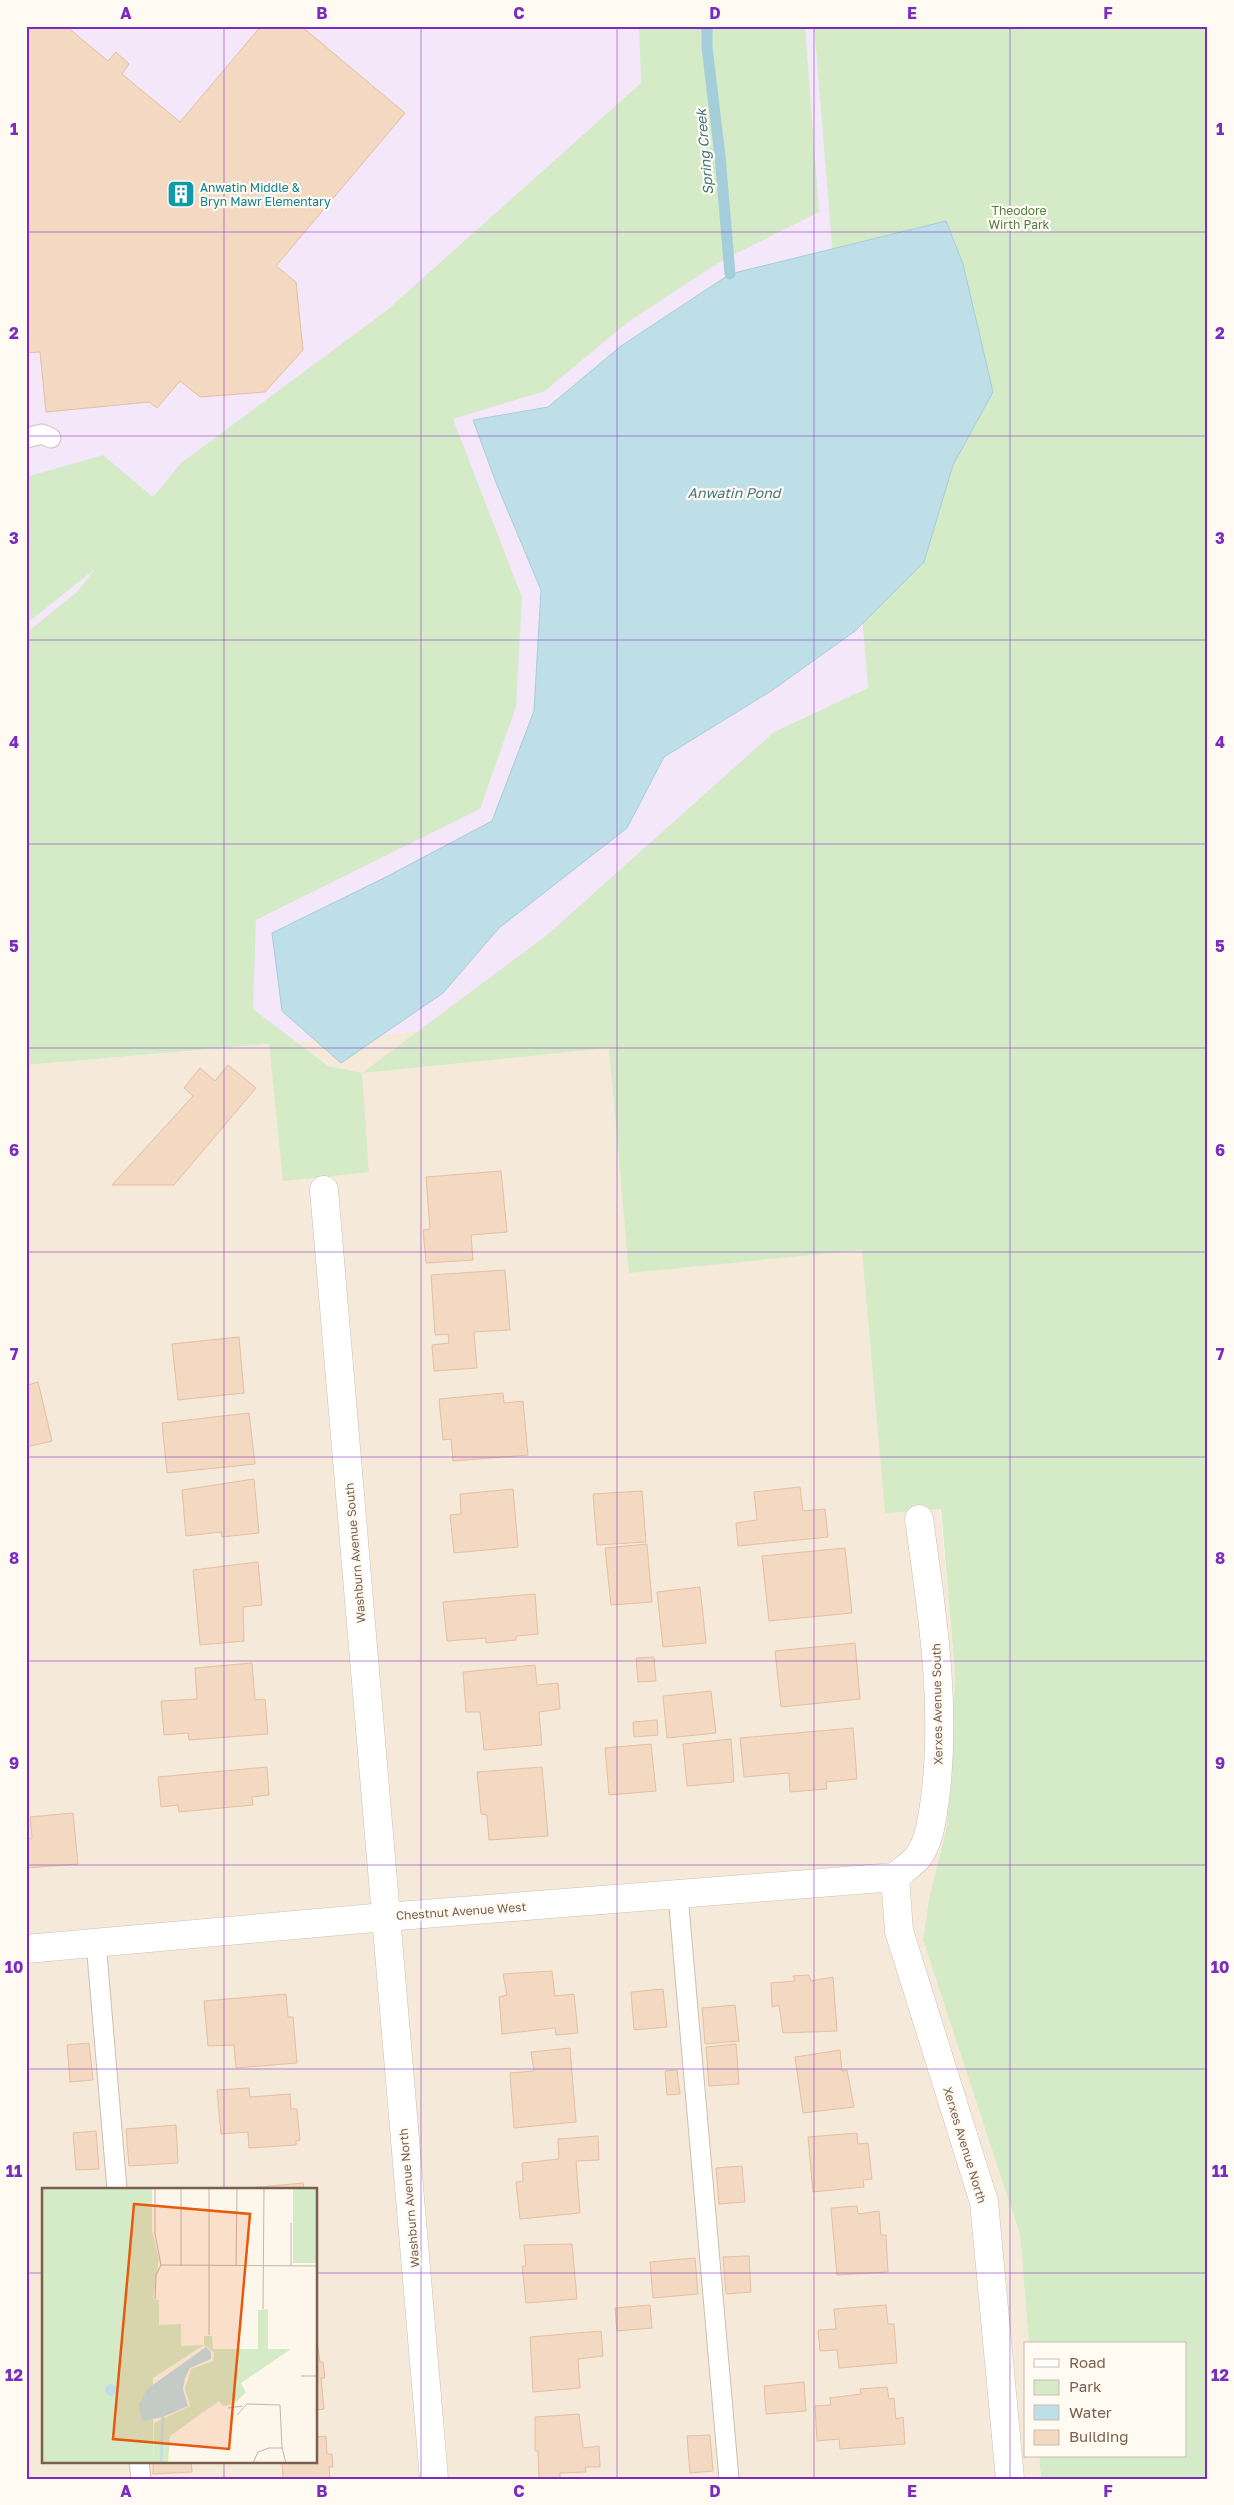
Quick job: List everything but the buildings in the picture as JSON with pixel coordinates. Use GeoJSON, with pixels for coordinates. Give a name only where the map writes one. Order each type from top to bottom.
{"type":"FeatureCollection","features":[{"type":"Feature","properties":{"kind":"street","name":"Washburn Avenue South"},"geometry":{"type":"LineString","coordinates":[[324,1190],[385,1917]]}},
{"type":"Feature","properties":{"kind":"street","name":"Xerxes Avenue South"},"geometry":{"type":"LineString","coordinates":[[896,1877],[919,1856],[930,1828],[938,1773],[940,1705],[936,1639],[919,1519]]}},
{"type":"Feature","properties":{"kind":"street","name":"Chestnut Avenue West"},"geometry":{"type":"LineString","coordinates":[[26,1949],[385,1917],[896,1877]]}},
{"type":"Feature","properties":{"kind":"street","name":"Xerxes Avenue North"},"geometry":{"type":"LineString","coordinates":[[896,1877],[899,1931],[984,2202],[1010,2479]]}},
{"type":"Feature","properties":{"kind":"street","name":"Washburn Avenue North"},"geometry":{"type":"LineString","coordinates":[[385,1917],[434,2479]]}},
{"type":"Feature","properties":{"kind":"lane"},"geometry":{"type":"LineString","coordinates":[[26,438],[42,434],[50,438]]}},
{"type":"Feature","properties":{"kind":"lane"},"geometry":{"type":"LineString","coordinates":[[678,1895],[729,2479]]}},
{"type":"Feature","properties":{"kind":"lane"},"geometry":{"type":"LineString","coordinates":[[96,1942],[117,2188]]}},
{"type":"Feature","properties":{"kind":"lane"},"geometry":{"type":"LineString","coordinates":[[139,2462],[141,2479]]}},
{"type":"Feature","properties":{"kind":"shaded area"},"geometry":{"type":"Polygon","coordinates":[[[26,26],[814,26],[894,990],[26,1065],[26,26]]]}},
{"type":"Feature","properties":{"kind":"shaded area"},"geometry":{"type":"Polygon","coordinates":[[[894,990],[955,1674],[947,1826],[929,1898],[923,1940],[1020,2235],[1029,2342],[1024,2342],[1024,2458],[1039,2458],[1041,2479],[26,2479],[26,1065],[894,990]]]}},
{"type":"Feature","properties":{"kind":"green space"},"geometry":{"type":"Polygon","coordinates":[[[639,26],[805,26],[819,212],[721,261],[628,322],[545,391],[453,419],[522,597],[516,707],[480,809],[256,920],[253,1009],[328,1066],[362,1073],[369,1172],[283,1181],[269,1044],[26,1065],[26,633],[77,592],[95,569],[26,624],[26,477],[103,455],[153,497],[181,463],[386,311],[641,83],[639,26]]]}},
{"type":"Feature","properties":{"kind":"green space","name":"Theodore Wirth Park"},"geometry":{"type":"Polygon","coordinates":[[[814,26],[1208,26],[1208,2479],[1041,2479],[1039,2458],[1186,2458],[1186,2342],[1029,2342],[1020,2235],[923,1940],[929,1898],[947,1826],[955,1674],[941,1509],[885,1513],[862,1250],[629,1273],[609,1048],[362,1073],[547,935],[774,732],[868,688],[814,26]]]}},
{"type":"Feature","properties":{"kind":"water","name":"Anwatin Pond"},"geometry":{"type":"Polygon","coordinates":[[[946,221],[963,264],[993,392],[953,465],[924,562],[855,631],[771,691],[664,757],[627,828],[499,928],[443,993],[341,1063],[282,1011],[272,933],[386,877],[492,821],[534,711],[541,590],[497,485],[473,420],[548,407],[621,346],[730,274],[946,221]]]}},
{"type":"Feature","properties":{"kind":"waterway","name":"Spring Creek"},"geometry":{"type":"LineString","coordinates":[[707,26],[707,47],[720,156],[730,274]]}},
{"type":"Feature","properties":{"kind":"place","name":"Anwatin Middle & Bryn Mawr Elementary"},"geometry":{"type":"Point","coordinates":[181,194]}}]}
